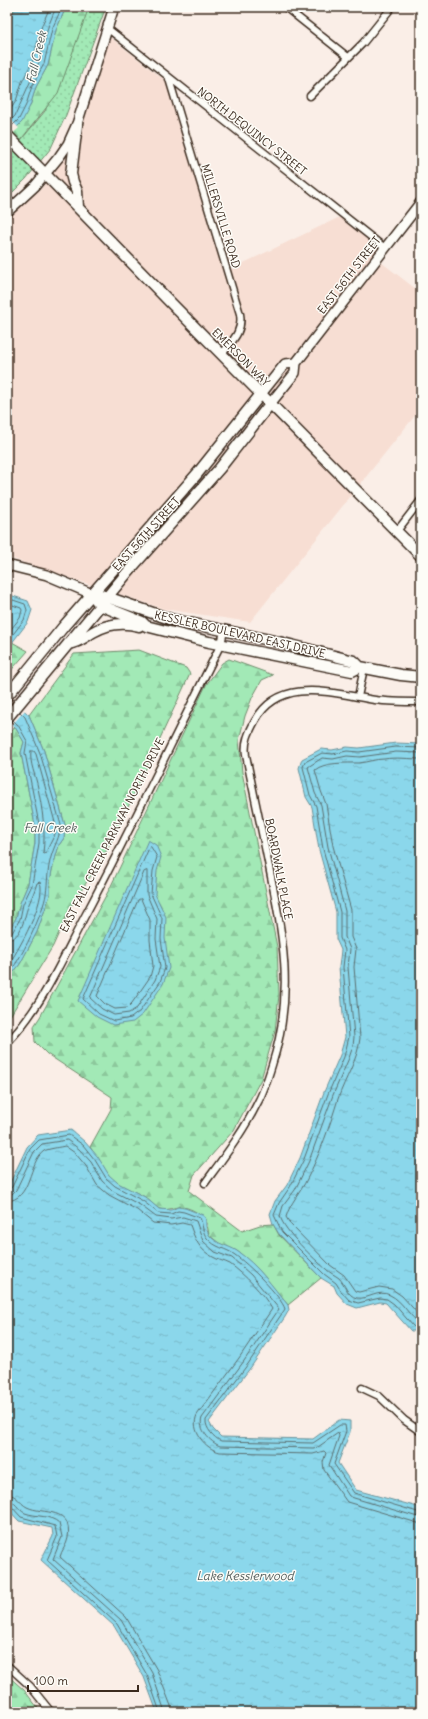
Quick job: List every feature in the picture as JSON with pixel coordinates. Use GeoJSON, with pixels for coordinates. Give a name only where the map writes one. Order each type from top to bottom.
{"type":"FeatureCollection","features":[{"type":"Feature","properties":{"kind":"main road"},"geometry":{"type":"LineString","coordinates":[[7,212],[35,186],[68,144],[77,125],[114,7]]}},
{"type":"Feature","properties":{"kind":"main road"},"geometry":{"type":"LineString","coordinates":[[77,125],[71,174],[77,191],[78,207]]}},
{"type":"Feature","properties":{"kind":"main road","name":"EMERSON WAY"},"geometry":{"type":"LineString","coordinates":[[7,135],[421,556]]}},
{"type":"Feature","properties":{"kind":"main road","name":"EAST 56TH STREET"},"geometry":{"type":"LineString","coordinates":[[7,718],[107,596],[208,482],[295,373],[296,363],[421,202]]}},
{"type":"Feature","properties":{"kind":"main road","name":"EAST 56TH STREET"},"geometry":{"type":"LineString","coordinates":[[7,696],[92,594],[189,484],[285,364],[296,363]]}},
{"type":"Feature","properties":{"kind":"main road"},"geometry":{"type":"LineString","coordinates":[[7,565],[54,578],[92,594],[100,605]]}},
{"type":"Feature","properties":{"kind":"main road","name":"KESSLER BOULEVARD EAST DRIVE"},"geometry":{"type":"LineString","coordinates":[[92,594],[107,596],[160,616],[279,642],[354,661],[362,668]]}},
{"type":"Feature","properties":{"kind":"main road","name":"KESSLER BOULEVARD EAST DRIVE"},"geometry":{"type":"LineString","coordinates":[[100,605],[142,622],[146,626],[221,644],[347,670],[362,668],[421,677]]}},
{"type":"Feature","properties":{"kind":"main road"},"geometry":{"type":"LineString","coordinates":[[68,644],[79,642],[95,631],[111,626],[125,624],[146,626]]}},
{"type":"Feature","properties":{"kind":"street"},"geometry":{"type":"LineString","coordinates":[[285,7],[348,57]]}},
{"type":"Feature","properties":{"kind":"street"},"geometry":{"type":"LineString","coordinates":[[310,96],[363,43],[392,7]]}},
{"type":"Feature","properties":{"kind":"street","name":"NORTH DEQUINCY STREET"},"geometry":{"type":"LineString","coordinates":[[107,28],[169,79],[385,248]]}},
{"type":"Feature","properties":{"kind":"street","name":"MILLERSVILLE ROAD"},"geometry":{"type":"LineString","coordinates":[[169,79],[240,314],[241,324],[239,332],[222,354]]}},
{"type":"Feature","properties":{"kind":"street"},"geometry":{"type":"LineString","coordinates":[[397,530],[421,500]]}},
{"type":"Feature","properties":{"kind":"street","name":"EAST FALL CREEK PARKWAY NORTH DRIVE"},"geometry":{"type":"LineString","coordinates":[[7,1043],[26,1020],[47,988],[118,854],[221,644],[224,631]]}},
{"type":"Feature","properties":{"kind":"street"},"geometry":{"type":"LineString","coordinates":[[358,697],[362,668]]}},
{"type":"Feature","properties":{"kind":"street","name":"BOARDWALK PLACE"},"geometry":{"type":"LineString","coordinates":[[205,1183],[240,1135],[259,1101],[281,1031],[286,994],[284,949],[277,905],[246,755],[245,748],[248,734],[258,716],[266,706],[293,692],[317,690],[383,700],[421,702]]}},
{"type":"Feature","properties":{"kind":"street"},"geometry":{"type":"LineString","coordinates":[[362,1388],[379,1396],[404,1420],[421,1432]]}},
{"type":"Feature","properties":{"kind":"street"},"geometry":{"type":"LineString","coordinates":[[7,1665],[30,1686],[51,1712]]}},
{"type":"Feature","properties":{"kind":"shaded area"},"geometry":{"type":"Polygon","coordinates":[[[110,37],[176,89],[231,269],[340,217],[387,255],[381,262],[421,293],[421,408],[250,622],[164,609],[7,557],[7,216],[40,190],[67,155],[110,37]]]}},
{"type":"Feature","properties":{"kind":"green space"},"geometry":{"type":"Polygon","coordinates":[[[7,7],[16,7],[7,23],[7,7]]]}},
{"type":"Feature","properties":{"kind":"green space"},"geometry":{"type":"Polygon","coordinates":[[[66,7],[89,7],[58,93],[7,157],[7,137],[30,106],[36,87],[48,65],[56,30],[66,7]]]}},
{"type":"Feature","properties":{"kind":"green space"},"geometry":{"type":"Polygon","coordinates":[[[89,7],[106,7],[66,115],[51,148],[26,179],[7,198],[7,157],[45,111],[89,7]]]}},
{"type":"Feature","properties":{"kind":"green space"},"geometry":{"type":"Polygon","coordinates":[[[12,642],[28,651],[7,675],[7,648],[12,642]]]}},
{"type":"Feature","properties":{"kind":"green space"},"geometry":{"type":"Polygon","coordinates":[[[139,650],[186,668],[190,674],[105,854],[71,906],[53,946],[7,1021],[7,981],[20,964],[37,932],[50,895],[52,870],[59,845],[64,838],[65,825],[44,751],[29,715],[74,654],[139,650]]]}},
{"type":"Feature","properties":{"kind":"green space"},"geometry":{"type":"Polygon","coordinates":[[[229,659],[273,675],[262,680],[252,698],[245,716],[239,740],[242,772],[277,947],[279,995],[275,1031],[261,1079],[234,1130],[194,1175],[189,1191],[242,1231],[260,1225],[273,1224],[279,1235],[321,1278],[288,1305],[257,1268],[237,1251],[220,1244],[209,1235],[206,1219],[193,1210],[182,1207],[162,1210],[145,1197],[121,1185],[109,1176],[90,1147],[111,1109],[112,1097],[47,1054],[35,1042],[34,1026],[110,888],[206,685],[222,663],[229,659]]]}},
{"type":"Feature","properties":{"kind":"green space"},"geometry":{"type":"Polygon","coordinates":[[[15,727],[24,742],[21,753],[35,825],[35,843],[28,884],[20,903],[16,918],[7,934],[7,737],[15,727]]]}},
{"type":"Feature","properties":{"kind":"green space"},"geometry":{"type":"Polygon","coordinates":[[[7,1675],[24,1690],[41,1712],[7,1712],[7,1675]]]}},
{"type":"Feature","properties":{"kind":"water","name":"Fall Creek"},"geometry":{"type":"Polygon","coordinates":[[[16,7],[66,7],[56,30],[48,65],[36,87],[30,106],[22,122],[7,137],[7,23],[16,7]]]}},
{"type":"Feature","properties":{"kind":"water"},"geometry":{"type":"Polygon","coordinates":[[[7,594],[28,601],[32,610],[28,622],[8,648],[7,594]]]}},
{"type":"Feature","properties":{"kind":"water","name":"Fall Creek"},"geometry":{"type":"Polygon","coordinates":[[[7,694],[29,715],[44,751],[65,825],[64,838],[59,845],[52,870],[50,895],[37,932],[20,964],[7,981],[7,934],[16,918],[20,903],[28,884],[35,843],[35,825],[21,753],[24,742],[15,727],[7,720],[7,694]]]}},
{"type":"Feature","properties":{"kind":"water"},"geometry":{"type":"Polygon","coordinates":[[[396,743],[421,744],[421,1338],[415,1331],[411,1331],[386,1303],[380,1302],[357,1308],[347,1304],[337,1293],[334,1286],[321,1278],[279,1234],[273,1224],[270,1214],[275,1201],[287,1185],[300,1158],[324,1092],[340,1055],[345,1037],[339,967],[341,950],[336,939],[336,912],[319,850],[312,807],[306,797],[299,768],[302,759],[321,749],[332,750],[347,747],[359,748],[396,743]]]}},
{"type":"Feature","properties":{"kind":"water"},"geometry":{"type":"Polygon","coordinates":[[[148,840],[156,845],[161,857],[157,871],[155,894],[166,917],[165,938],[169,968],[163,984],[143,1014],[133,1022],[113,1025],[97,1017],[78,1001],[148,840]]]}},
{"type":"Feature","properties":{"kind":"water","name":"Lake Kesslerwood"},"geometry":{"type":"Polygon","coordinates":[[[71,1130],[85,1142],[98,1157],[109,1175],[118,1183],[145,1197],[159,1209],[171,1210],[178,1207],[203,1215],[206,1219],[206,1228],[210,1236],[216,1241],[234,1249],[252,1263],[288,1305],[289,1310],[285,1317],[251,1367],[209,1422],[213,1429],[221,1437],[313,1439],[339,1420],[350,1421],[350,1432],[338,1463],[356,1490],[418,1507],[421,1511],[421,1712],[157,1712],[144,1677],[114,1626],[41,1560],[53,1536],[52,1528],[19,1521],[7,1508],[7,1189],[27,1147],[38,1135],[71,1130]]]}},
{"type":"Feature","properties":{"kind":"pier"},"geometry":{"type":"Polygon","coordinates":[[[7,116],[19,128],[7,139],[7,116]]]}},
{"type":"Feature","properties":{"kind":"pier"},"geometry":{"type":"Polygon","coordinates":[[[7,692],[26,709],[11,726],[7,722],[7,692]]]}}]}
